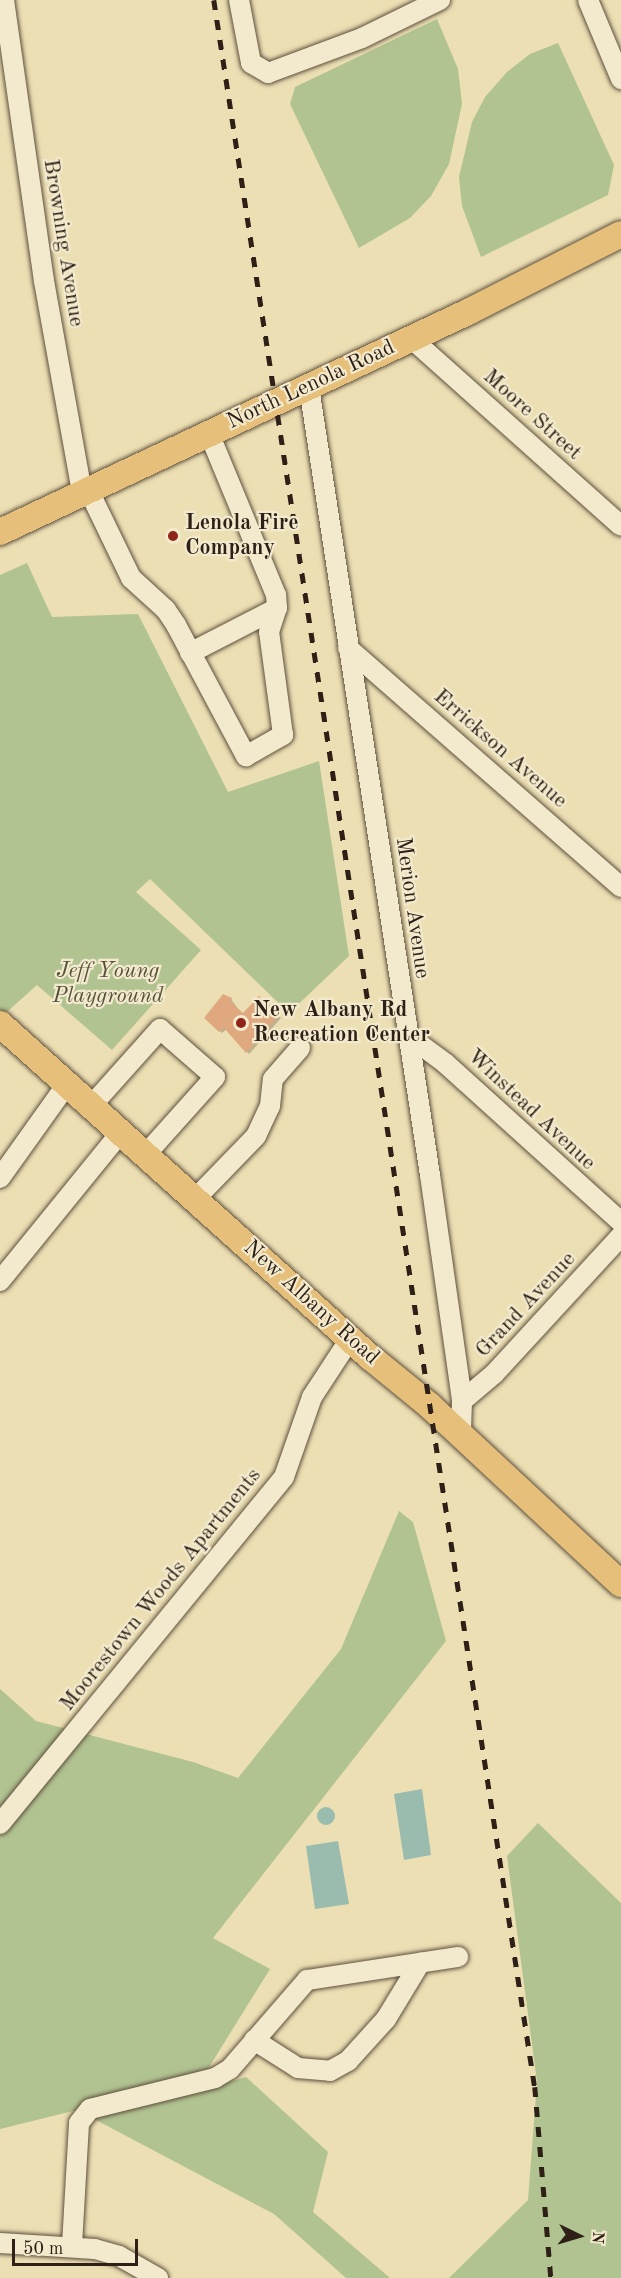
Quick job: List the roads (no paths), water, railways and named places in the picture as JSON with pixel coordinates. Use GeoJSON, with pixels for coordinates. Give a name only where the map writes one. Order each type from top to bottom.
{"type":"FeatureCollection","features":[{"type":"Feature","properties":{"kind":"main road","name":"North Lenola Road"},"geometry":{"type":"LineString","coordinates":[[0,532],[412,339],[621,234]]}},
{"type":"Feature","properties":{"kind":"main road","name":"New Albany Road"},"geometry":{"type":"LineString","coordinates":[[0,1024],[123,1131],[621,1584]]}},
{"type":"Feature","properties":{"kind":"street","name":"Browning Avenue"},"geometry":{"type":"LineString","coordinates":[[4,0],[42,271],[85,491],[131,578],[166,609],[242,753],[246,756],[281,739],[269,632],[277,608]]}},
{"type":"Feature","properties":{"kind":"street"},"geometry":{"type":"LineString","coordinates":[[239,0],[250,63],[268,73],[362,38],[440,0]]}},
{"type":"Feature","properties":{"kind":"street"},"geometry":{"type":"LineString","coordinates":[[588,0],[621,79]]}},
{"type":"Feature","properties":{"kind":"street","name":"Moore Street"},"geometry":{"type":"LineString","coordinates":[[412,339],[621,526]]}},
{"type":"Feature","properties":{"kind":"street","name":"Merion Avenue"},"geometry":{"type":"LineString","coordinates":[[309,387],[462,1401],[461,1437]]}},
{"type":"Feature","properties":{"kind":"street"},"geometry":{"type":"LineString","coordinates":[[190,653],[277,608],[276,595],[209,433]]}},
{"type":"Feature","properties":{"kind":"street","name":"Errickson Avenue"},"geometry":{"type":"LineString","coordinates":[[348,648],[621,887]]}},
{"type":"Feature","properties":{"kind":"street"},"geometry":{"type":"LineString","coordinates":[[92,1105],[160,1029],[208,1070],[215,1077],[147,1153]]}},
{"type":"Feature","properties":{"kind":"street","name":"Winstead Avenue"},"geometry":{"type":"LineString","coordinates":[[407,1035],[445,1063],[621,1222]]}},
{"type":"Feature","properties":{"kind":"street"},"geometry":{"type":"LineString","coordinates":[[196,1198],[256,1136],[270,1106],[273,1079],[300,1048]]}},
{"type":"Feature","properties":{"kind":"street"},"geometry":{"type":"LineString","coordinates":[[0,1178],[67,1084]]}},
{"type":"Feature","properties":{"kind":"street"},"geometry":{"type":"LineString","coordinates":[[0,1281],[123,1131]]}},
{"type":"Feature","properties":{"kind":"street","name":"Grand Avenue"},"geometry":{"type":"LineString","coordinates":[[462,1401],[494,1374],[621,1236]]}},
{"type":"Feature","properties":{"kind":"street","name":"Moorestown Woods Apartments"},"geometry":{"type":"LineString","coordinates":[[0,1824],[284,1477],[312,1396],[350,1339]]}},
{"type":"Feature","properties":{"kind":"street"},"geometry":{"type":"LineString","coordinates":[[72,2245],[79,2123],[90,2109],[215,2078],[230,2069],[307,1980],[458,1957]]}},
{"type":"Feature","properties":{"kind":"street"},"geometry":{"type":"LineString","coordinates":[[254,2040],[298,2068],[330,2071],[348,2061],[386,2019],[420,1963]]}},
{"type":"Feature","properties":{"kind":"street"},"geometry":{"type":"LineString","coordinates":[[0,2242],[72,2245],[119,2256],[158,2278]]}},
{"type":"Feature","properties":{"kind":"railway"},"geometry":{"type":"LineString","coordinates":[[214,0],[535,2087],[551,2278]]}},
{"type":"Feature","properties":{"kind":"place","name":"Lenola Fire Company"},"geometry":{"type":"Point","coordinates":[173,536]}},
{"type":"Feature","properties":{"kind":"place","name":"New Albany Rd Recreation Center"},"geometry":{"type":"Point","coordinates":[241,1023]}},
{"type":"Feature","properties":{"kind":"park label","name":"Jeff Young Playground"},"geometry":{"type":"Point","coordinates":[108,984]}}]}
